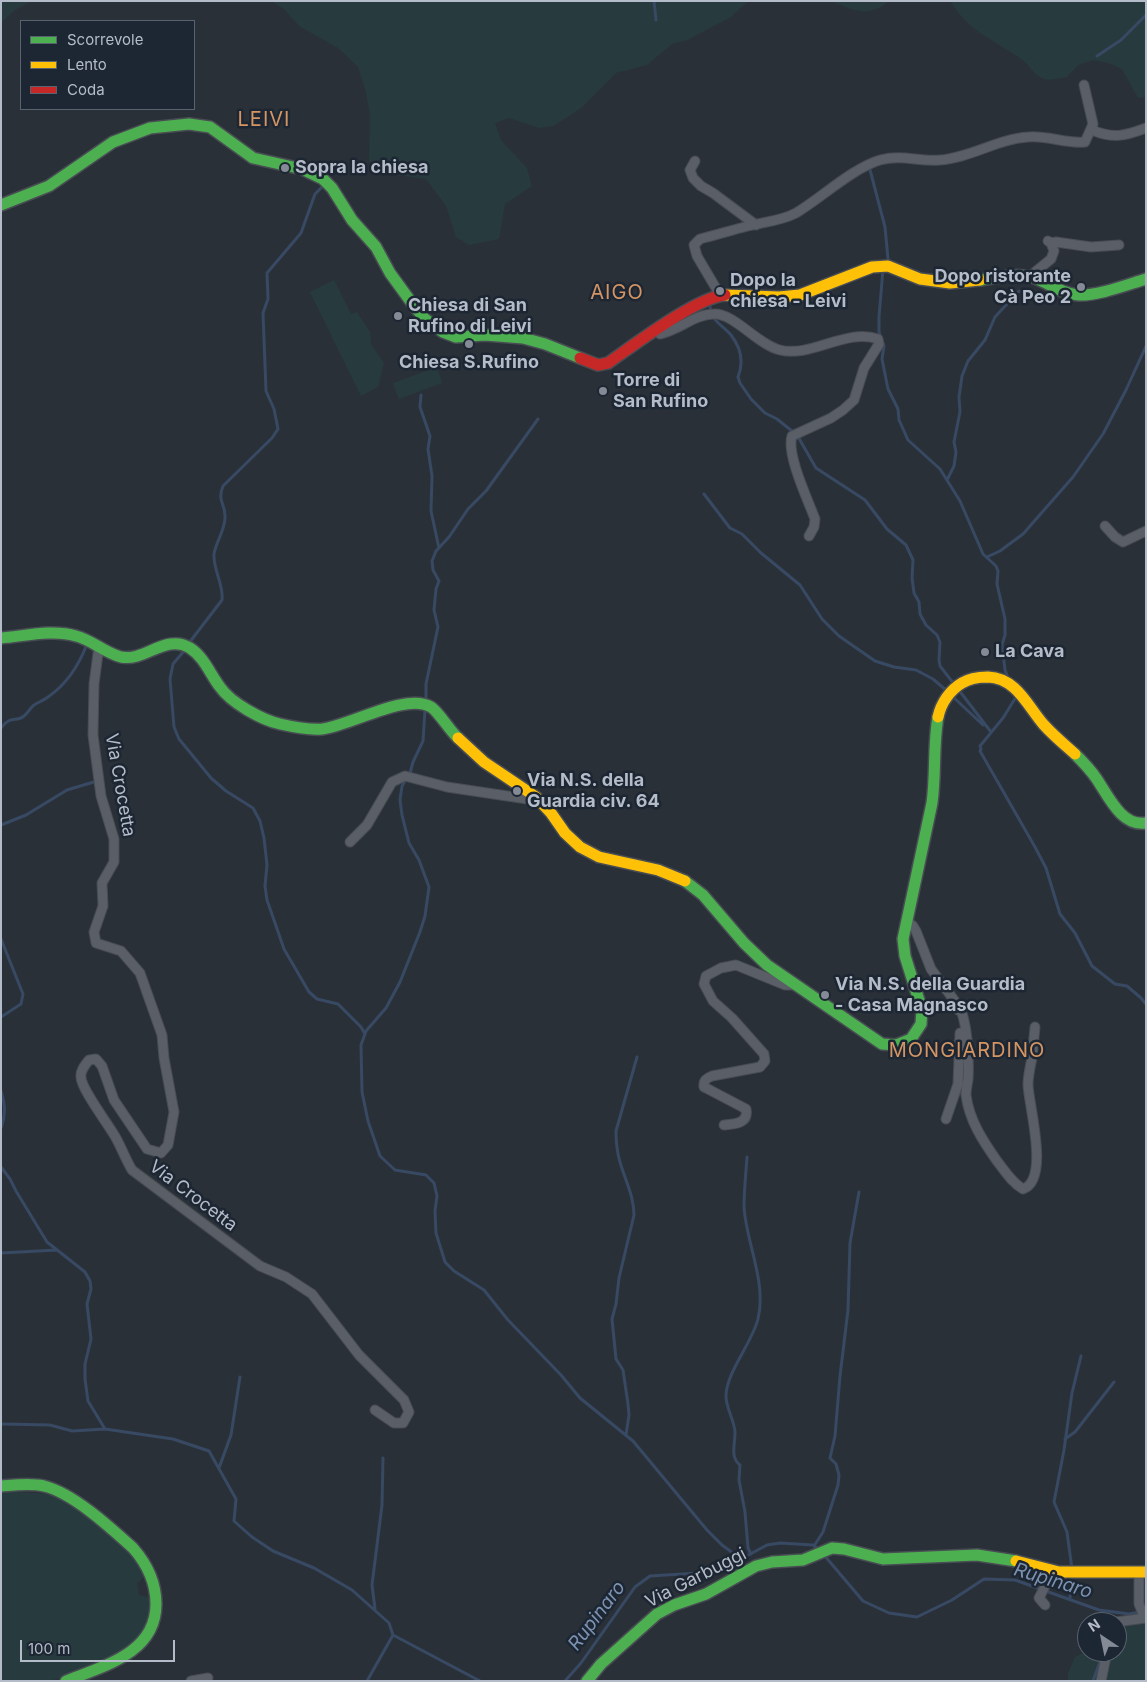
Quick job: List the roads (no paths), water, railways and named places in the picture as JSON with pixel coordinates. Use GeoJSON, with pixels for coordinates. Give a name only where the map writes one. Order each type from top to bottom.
{"type":"FeatureCollection","features":[{"type":"Feature","properties":{"kind":"street"},"geometry":{"type":"LineString","coordinates":[[720,295],[697,256],[694,245],[700,239],[772,221],[795,213],[865,167],[878,161],[910,157],[939,160],[957,158],[991,145],[1030,137],[1077,143],[1085,142],[1094,124],[1084,85]]}},
{"type":"Feature","properties":{"kind":"street"},"geometry":{"type":"LineString","coordinates":[[1,205],[48,186],[113,142],[150,128],[189,124],[210,127],[253,158],[302,169],[323,179],[332,188],[352,220],[376,247],[390,273],[414,306],[426,319],[443,332],[456,337],[485,335],[523,338],[545,344],[598,365],[608,363],[695,306],[715,296],[779,298],[800,294],[872,268],[888,266],[920,279],[950,283],[1010,276],[1029,277],[1065,293],[1078,296],[1146,280]]}},
{"type":"Feature","properties":{"kind":"street"},"geometry":{"type":"LineString","coordinates":[[1092,130],[1107,136],[1129,134],[1146,128]]}},
{"type":"Feature","properties":{"kind":"street"},"geometry":{"type":"LineString","coordinates":[[695,161],[690,170],[693,178],[701,186],[756,225]]}},
{"type":"Feature","properties":{"kind":"street"},"geometry":{"type":"LineString","coordinates":[[1029,277],[1051,259],[1054,250],[1049,242],[1091,247],[1119,245]]}},
{"type":"Feature","properties":{"kind":"street"},"geometry":{"type":"LineString","coordinates":[[657,331],[660,334],[668,332],[706,314],[716,313],[730,318],[765,344],[781,351],[797,351],[861,335],[878,339],[879,344],[864,368],[854,400],[831,418],[792,436],[790,442],[793,459],[814,519],[814,527],[809,536]]}},
{"type":"Feature","properties":{"kind":"street"},"geometry":{"type":"LineString","coordinates":[[1105,526],[1115,538],[1123,542],[1146,531]]}},
{"type":"Feature","properties":{"kind":"street"},"geometry":{"type":"LineString","coordinates":[[1,638],[58,633],[77,636],[121,657],[136,657],[166,644],[188,646],[202,660],[221,689],[236,702],[254,713],[279,724],[308,729],[322,729],[346,724],[401,704],[419,703],[432,707],[451,732],[484,762],[538,799],[551,813],[565,834],[580,847],[599,857],[658,870],[684,880],[703,895],[744,943],[767,965],[882,1044],[896,1045],[911,1039],[921,1024],[922,1010],[905,956],[903,939],[935,784],[938,721],[941,706],[956,687],[970,678],[981,677],[997,679],[1015,688],[1022,694],[1044,725],[1087,766],[1120,812],[1127,819],[1140,824],[1146,824]]}},
{"type":"Feature","properties":{"kind":"street","name":"Via Crocetta"},"geometry":{"type":"LineString","coordinates":[[99,646],[94,684],[94,735],[101,796],[114,839],[114,862],[102,883],[103,906],[94,932],[96,943],[121,951],[140,973],[152,1003],[162,1035],[164,1058],[174,1112],[168,1146],[161,1152],[147,1149],[114,1100],[102,1066],[96,1059],[89,1060],[83,1068],[81,1078],[85,1088],[117,1139],[124,1157],[132,1170],[260,1266],[286,1277],[312,1294],[359,1355],[404,1400],[408,1412],[403,1423],[394,1423],[375,1410]]}},
{"type":"Feature","properties":{"kind":"street"},"geometry":{"type":"LineString","coordinates":[[350,842],[367,825],[392,782],[405,776],[447,788],[538,799]]}},
{"type":"Feature","properties":{"kind":"street"},"geometry":{"type":"LineString","coordinates":[[906,921],[916,931],[931,969],[961,1009],[965,1020],[968,1079],[966,1094],[980,1137],[1007,1174],[1017,1186],[1023,1189],[1032,1182],[1037,1164],[1037,1138],[1028,1084],[1035,1027]]}},
{"type":"Feature","properties":{"kind":"street"},"geometry":{"type":"LineString","coordinates":[[724,1125],[739,1123],[745,1120],[746,1109],[704,1086],[706,1079],[712,1076],[760,1067],[765,1061],[764,1054],[732,1018],[713,1001],[704,984],[706,976],[721,968],[736,965],[784,985],[796,985]]}},
{"type":"Feature","properties":{"kind":"street"},"geometry":{"type":"LineString","coordinates":[[946,1119],[958,1084],[960,1019],[957,1004]]}},
{"type":"Feature","properties":{"kind":"street"},"geometry":{"type":"LineString","coordinates":[[1,1486],[31,1485],[51,1488],[72,1499],[133,1549],[147,1565],[156,1591],[157,1613],[150,1633],[139,1645],[120,1658],[66,1681]]}},
{"type":"Feature","properties":{"kind":"street","name":"Via Garbuggi"},"geometry":{"type":"LineString","coordinates":[[587,1681],[601,1664],[657,1614],[674,1605],[706,1594],[756,1566],[772,1562],[803,1560],[832,1548],[844,1549],[883,1559],[977,1555],[1004,1558],[1051,1574],[1059,1572],[1142,1572]]}},
{"type":"Feature","properties":{"kind":"street"},"geometry":{"type":"LineString","coordinates":[[1127,1621],[1146,1618],[1139,1604],[1142,1572]]}},
{"type":"Feature","properties":{"kind":"street"},"geometry":{"type":"LineString","coordinates":[[1042,1601],[1051,1574]]}},
{"type":"Feature","properties":{"kind":"street"},"geometry":{"type":"LineString","coordinates":[[1101,1681],[1105,1662]]}},
{"type":"Feature","properties":{"kind":"street"},"geometry":{"type":"LineString","coordinates":[[191,1681],[208,1678]]}},
{"type":"Feature","properties":{"kind":"waterway"},"geometry":{"type":"LineString","coordinates":[[654,1],[656,20]]}},
{"type":"Feature","properties":{"kind":"waterway"},"geometry":{"type":"LineString","coordinates":[[1097,56],[1121,40],[1146,15]]}},
{"type":"Feature","properties":{"kind":"waterway"},"geometry":{"type":"LineString","coordinates":[[869,166],[885,227],[888,259],[886,263]]}},
{"type":"Feature","properties":{"kind":"waterway"},"geometry":{"type":"LineString","coordinates":[[189,643],[222,600],[214,554],[225,521],[225,512],[221,499],[223,486],[272,438],[278,429],[274,409],[266,391],[263,313],[268,299],[267,273],[301,233],[315,194],[325,184]]}},
{"type":"Feature","properties":{"kind":"waterway"},"geometry":{"type":"LineString","coordinates":[[883,269],[879,332],[884,346],[882,359],[888,389],[898,409],[899,420],[908,440],[940,469],[960,501],[983,554],[996,566],[998,571],[997,584],[1005,619],[1005,635],[1002,645],[1005,670],[1008,678]]}},
{"type":"Feature","properties":{"kind":"waterway"},"geometry":{"type":"LineString","coordinates":[[947,480],[954,466],[956,452],[954,442],[960,412],[959,397],[962,376],[968,361],[985,340],[995,317],[1019,291]]}},
{"type":"Feature","properties":{"kind":"waterway"},"geometry":{"type":"LineString","coordinates":[[709,302],[714,318],[731,335],[737,345],[741,361],[738,377],[751,399],[765,413],[777,419],[797,435],[816,468],[865,500],[887,529],[906,545],[913,560],[912,578],[914,593],[919,602],[920,614],[926,625],[937,635],[940,642],[940,666],[954,684]]}},
{"type":"Feature","properties":{"kind":"waterway"},"geometry":{"type":"LineString","coordinates":[[987,557],[1000,551],[1023,534],[1073,477],[1103,434],[1146,346]]}},
{"type":"Feature","properties":{"kind":"waterway"},"geometry":{"type":"LineString","coordinates":[[421,395],[420,407],[430,436],[428,449],[432,476],[431,511],[439,548]]}},
{"type":"Feature","properties":{"kind":"waterway"},"geometry":{"type":"LineString","coordinates":[[426,701],[426,684],[438,627],[434,610],[436,589],[439,581],[433,570],[432,561],[436,551],[449,537],[468,509],[486,491],[538,419]]}},
{"type":"Feature","properties":{"kind":"waterway"},"geometry":{"type":"LineString","coordinates":[[704,494],[730,528],[742,534],[761,553],[800,585],[822,619],[839,636],[875,661],[894,667],[916,670],[933,679],[947,691]]}},
{"type":"Feature","properties":{"kind":"waterway"},"geometry":{"type":"LineString","coordinates":[[1,728],[8,721],[21,718],[34,705],[55,692],[76,667],[87,644]]}},
{"type":"Feature","properties":{"kind":"waterway"},"geometry":{"type":"LineString","coordinates":[[184,651],[173,664],[170,679],[174,727],[179,739],[211,778],[226,791],[253,808],[260,821],[264,838],[267,865],[265,886],[267,900],[284,949],[309,992],[317,999],[338,1004],[361,1027],[365,1034]]}},
{"type":"Feature","properties":{"kind":"waterway"},"geometry":{"type":"LineString","coordinates":[[958,689],[991,732]]}},
{"type":"Feature","properties":{"kind":"waterway"},"geometry":{"type":"LineString","coordinates":[[951,695],[983,725]]}},
{"type":"Feature","properties":{"kind":"waterway"},"geometry":{"type":"LineString","coordinates":[[1015,695],[1016,697],[1003,718],[980,746],[980,751],[1046,868],[1060,914],[1075,933],[1092,966],[1115,984],[1127,986],[1146,1004]]}},
{"type":"Feature","properties":{"kind":"waterway"},"geometry":{"type":"LineString","coordinates":[[425,710],[423,741],[410,773],[402,786],[400,800],[409,843],[419,860],[429,887],[425,916],[400,982],[386,1008],[366,1031],[361,1045],[362,1092],[368,1121],[380,1156],[395,1170],[426,1175],[434,1183],[437,1196],[435,1211],[436,1233],[445,1262],[454,1271],[484,1290],[508,1320],[561,1375],[580,1398],[633,1441],[707,1530],[722,1545],[741,1559]]}},
{"type":"Feature","properties":{"kind":"waterway"},"geometry":{"type":"LineString","coordinates":[[1,825],[26,815],[67,790],[97,781]]}},
{"type":"Feature","properties":{"kind":"waterway"},"geometry":{"type":"LineString","coordinates":[[1,939],[23,994],[21,1004],[1,1017]]}},
{"type":"Feature","properties":{"kind":"waterway"},"geometry":{"type":"LineString","coordinates":[[626,1435],[629,1415],[628,1404],[623,1370],[616,1359],[612,1319],[634,1208],[618,1154],[616,1131],[637,1057]]}},
{"type":"Feature","properties":{"kind":"waterway"},"geometry":{"type":"LineString","coordinates":[[1,1091],[4,1109],[1,1128]]}},
{"type":"Feature","properties":{"kind":"waterway"},"geometry":{"type":"LineString","coordinates":[[747,1157],[744,1207],[758,1277],[760,1305],[755,1328],[730,1378],[726,1396],[727,1406],[735,1428],[734,1455],[740,1465],[739,1480],[745,1512],[748,1548],[751,1554]]}},
{"type":"Feature","properties":{"kind":"waterway"},"geometry":{"type":"LineString","coordinates":[[1,1167],[47,1242],[85,1272],[90,1281],[91,1289],[87,1304],[91,1339],[85,1364],[85,1379],[88,1401],[105,1429]]}},
{"type":"Feature","properties":{"kind":"waterway"},"geometry":{"type":"LineString","coordinates":[[814,1546],[823,1532],[838,1485],[839,1475],[836,1464],[830,1458],[835,1436],[848,1310],[850,1243],[859,1192]]}},
{"type":"Feature","properties":{"kind":"waterway"},"geometry":{"type":"LineString","coordinates":[[1,1253],[57,1250]]}},
{"type":"Feature","properties":{"kind":"waterway"},"geometry":{"type":"LineString","coordinates":[[1072,1569],[1067,1532],[1054,1502],[1072,1393],[1081,1356]]}},
{"type":"Feature","properties":{"kind":"waterway"},"geometry":{"type":"LineString","coordinates":[[219,1468],[231,1435],[240,1377]]}},
{"type":"Feature","properties":{"kind":"waterway"},"geometry":{"type":"LineString","coordinates":[[1065,1439],[1075,1432],[1114,1382]]}},
{"type":"Feature","properties":{"kind":"waterway"},"geometry":{"type":"LineString","coordinates":[[1,1424],[50,1425],[72,1431],[105,1429],[173,1439],[209,1451],[236,1499],[234,1521],[252,1537],[273,1551],[314,1568],[352,1590],[389,1623],[393,1635]]}},
{"type":"Feature","properties":{"kind":"waterway"},"geometry":{"type":"LineString","coordinates":[[375,1609],[372,1585],[382,1505],[383,1458]]}},
{"type":"Feature","properties":{"kind":"waterway","name":"Rupinaro"},"geometry":{"type":"LineString","coordinates":[[565,1681],[581,1663],[635,1587],[650,1576],[715,1570],[767,1545],[780,1543],[813,1545],[818,1549]]}},
{"type":"Feature","properties":{"kind":"waterway","name":"Rupinaro"},"geometry":{"type":"LineString","coordinates":[[824,1555],[863,1601],[889,1613],[917,1617],[952,1600],[984,1579],[1015,1580],[1099,1610],[1129,1614],[1140,1612]]}},
{"type":"Feature","properties":{"kind":"waterway"},"geometry":{"type":"LineString","coordinates":[[1070,1599],[1071,1576]]}},
{"type":"Feature","properties":{"kind":"waterway","name":"Rupinaro"},"geometry":{"type":"LineString","coordinates":[[367,1681],[393,1635],[480,1681]]}},
{"type":"Feature","properties":{"kind":"waterway"},"geometry":{"type":"LineString","coordinates":[[1093,1681],[1100,1662]]}},
{"type":"Feature","properties":{"kind":"place","name":"Sopra la chiesa"},"geometry":{"type":"Point","coordinates":[285,168]}},
{"type":"Feature","properties":{"kind":"place","name":"Dopo ristorante Cà Peo 2"},"geometry":{"type":"Point","coordinates":[1081,287]}},
{"type":"Feature","properties":{"kind":"place","name":"Dopo la chiesa - Leivi"},"geometry":{"type":"Point","coordinates":[720,291]}},
{"type":"Feature","properties":{"kind":"place","name":"Chiesa di San Rufino di Leivi"},"geometry":{"type":"Point","coordinates":[398,316]}},
{"type":"Feature","properties":{"kind":"place","name":"Chiesa S.Rufino"},"geometry":{"type":"Point","coordinates":[469,344]}},
{"type":"Feature","properties":{"kind":"place","name":"Torre di San Rufino"},"geometry":{"type":"Point","coordinates":[603,391]}},
{"type":"Feature","properties":{"kind":"place","name":"La Cava"},"geometry":{"type":"Point","coordinates":[985,652]}},
{"type":"Feature","properties":{"kind":"place","name":"Via N.S. della Guardia civ. 64"},"geometry":{"type":"Point","coordinates":[517,791]}},
{"type":"Feature","properties":{"kind":"place","name":"Via N.S. della Guardia - Casa Magnasco"},"geometry":{"type":"Point","coordinates":[825,995]}},
{"type":"Feature","properties":{"kind":"district","name":"LEIVI"},"geometry":{"type":"Point","coordinates":[264,120]}},
{"type":"Feature","properties":{"kind":"district","name":"AIGO"},"geometry":{"type":"Point","coordinates":[617,293]}},
{"type":"Feature","properties":{"kind":"district","name":"MONGIARDINO"},"geometry":{"type":"Point","coordinates":[967,1051]}}]}
